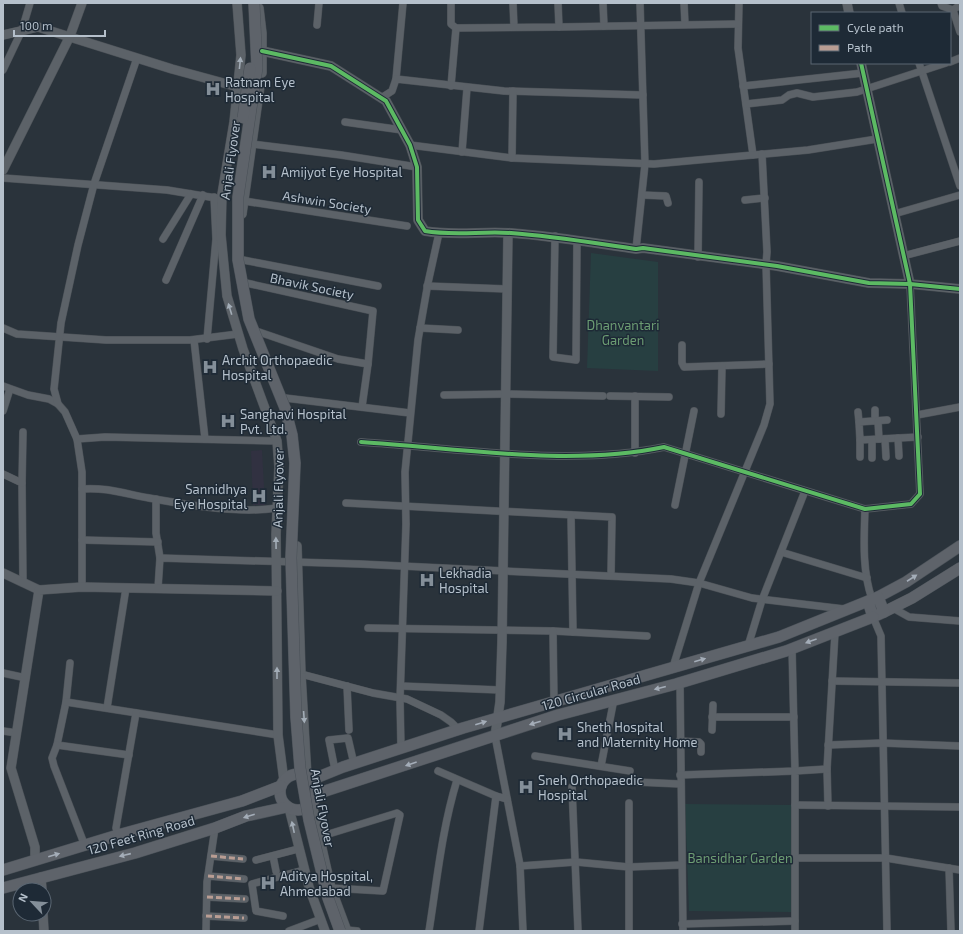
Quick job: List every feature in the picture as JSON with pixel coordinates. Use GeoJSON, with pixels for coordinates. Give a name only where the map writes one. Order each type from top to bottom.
{"type":"FeatureCollection","features":[{"type":"Feature","properties":{"kind":"main road","name":"Anjali Flyover"},"geometry":{"type":"LineString","coordinates":[[247,3],[250,67],[232,196],[231,260],[242,322],[278,410],[285,436],[288,463],[284,583],[287,688],[291,748],[299,806],[307,842],[320,899],[332,931]]}},
{"type":"Feature","properties":{"kind":"main road","name":"Anjali Flyover"},"geometry":{"type":"LineString","coordinates":[[254,3],[257,68],[238,197],[238,260],[249,319],[285,408],[292,435],[295,463],[291,558],[296,717],[300,768],[309,820],[326,892],[334,918],[345,931]]}},
{"type":"Feature","properties":{"kind":"main road","name":"120 Circular Road"},"geometry":{"type":"LineString","coordinates":[[309,779],[497,718],[779,637],[873,599],[906,582],[960,546]]}},
{"type":"Feature","properties":{"kind":"main road"},"geometry":{"type":"LineString","coordinates":[[873,599],[888,610],[960,568]]}},
{"type":"Feature","properties":{"kind":"main road"},"geometry":{"type":"LineString","coordinates":[[873,599],[873,617]]}},
{"type":"Feature","properties":{"kind":"main road","name":"120 Circular Road"},"geometry":{"type":"LineString","coordinates":[[314,799],[494,736],[614,699],[680,683],[792,648],[835,633],[888,610]]}},
{"type":"Feature","properties":{"kind":"main road"},"geometry":{"type":"LineString","coordinates":[[292,775],[303,775],[314,784],[314,799],[306,808],[299,810],[288,807],[280,797],[282,783],[292,775]]}},
{"type":"Feature","properties":{"kind":"main road","name":"120 Feet Ring Road"},"geometry":{"type":"LineString","coordinates":[[3,870],[118,835],[242,801],[282,783]]}},
{"type":"Feature","properties":{"kind":"main road","name":"120 Feet Ring Road"},"geometry":{"type":"LineString","coordinates":[[3,888],[135,852],[215,828],[246,816],[288,807]]}},
{"type":"Feature","properties":{"kind":"street"},"geometry":{"type":"LineString","coordinates":[[3,70],[22,30],[30,3]]}},
{"type":"Feature","properties":{"kind":"street"},"geometry":{"type":"LineString","coordinates":[[3,170],[70,36],[82,3]]}},
{"type":"Feature","properties":{"kind":"street"},"geometry":{"type":"LineString","coordinates":[[208,339],[218,198],[238,87],[241,54],[237,3]]}},
{"type":"Feature","properties":{"kind":"street"},"geometry":{"type":"LineString","coordinates":[[259,3],[262,68],[242,213],[243,260],[246,284],[259,332],[285,398],[299,455],[297,562],[301,674],[309,779]]}},
{"type":"Feature","properties":{"kind":"street"},"geometry":{"type":"LineString","coordinates":[[317,25],[319,3]]}},
{"type":"Feature","properties":{"kind":"street"},"geometry":{"type":"LineString","coordinates":[[381,98],[392,91],[396,79],[403,3]]}},
{"type":"Feature","properties":{"kind":"street"},"geometry":{"type":"LineString","coordinates":[[451,3],[450,24],[456,28],[738,24]]}},
{"type":"Feature","properties":{"kind":"street"},"geometry":{"type":"LineString","coordinates":[[513,3],[514,27]]}},
{"type":"Feature","properties":{"kind":"street"},"geometry":{"type":"LineString","coordinates":[[558,3],[560,27]]}},
{"type":"Feature","properties":{"kind":"street"},"geometry":{"type":"LineString","coordinates":[[603,3],[604,26]]}},
{"type":"Feature","properties":{"kind":"street"},"geometry":{"type":"LineString","coordinates":[[636,250],[645,164],[640,3]]}},
{"type":"Feature","properties":{"kind":"street"},"geometry":{"type":"LineString","coordinates":[[684,3],[685,24]]}},
{"type":"Feature","properties":{"kind":"street"},"geometry":{"type":"LineString","coordinates":[[739,3],[738,48],[753,155]]}},
{"type":"Feature","properties":{"kind":"street"},"geometry":{"type":"LineString","coordinates":[[941,3],[942,6],[953,10]]}},
{"type":"Feature","properties":{"kind":"street"},"geometry":{"type":"LineString","coordinates":[[953,10],[960,5]]}},
{"type":"Feature","properties":{"kind":"street"},"geometry":{"type":"LineString","coordinates":[[953,10],[960,32]]}},
{"type":"Feature","properties":{"kind":"street"},"geometry":{"type":"LineString","coordinates":[[3,35],[38,27],[137,58],[238,87]]}},
{"type":"Feature","properties":{"kind":"street"},"geometry":{"type":"LineString","coordinates":[[451,86],[456,28]]}},
{"type":"Feature","properties":{"kind":"street"},"geometry":{"type":"LineString","coordinates":[[262,51],[331,66],[386,101],[410,145],[417,168],[418,220],[425,231],[439,233],[508,233],[555,236],[636,250],[643,248],[698,257],[766,264],[869,283],[910,284],[960,290]]}},
{"type":"Feature","properties":{"kind":"street"},"geometry":{"type":"LineString","coordinates":[[58,404],[54,388],[59,338],[78,245],[94,184],[137,58]]}},
{"type":"Feature","properties":{"kind":"street"},"geometry":{"type":"LineString","coordinates":[[361,442],[505,453],[595,457],[635,453],[664,447],[865,510],[911,504],[920,494],[910,284],[861,64]]}},
{"type":"Feature","properties":{"kind":"street"},"geometry":{"type":"LineString","coordinates":[[919,64],[960,186]]}},
{"type":"Feature","properties":{"kind":"street"},"geometry":{"type":"LineString","coordinates":[[746,104],[782,100],[789,95],[797,94],[813,97],[857,92],[943,64]]}},
{"type":"Feature","properties":{"kind":"street"},"geometry":{"type":"LineString","coordinates":[[743,86],[863,74]]}},
{"type":"Feature","properties":{"kind":"street"},"geometry":{"type":"LineString","coordinates":[[396,79],[467,88],[513,91],[643,95]]}},
{"type":"Feature","properties":{"kind":"street"},"geometry":{"type":"LineString","coordinates":[[462,152],[467,88]]}},
{"type":"Feature","properties":{"kind":"street"},"geometry":{"type":"LineString","coordinates":[[512,158],[513,91]]}},
{"type":"Feature","properties":{"kind":"street"},"geometry":{"type":"LineString","coordinates":[[345,122],[402,130]]}},
{"type":"Feature","properties":{"kind":"street"},"geometry":{"type":"LineString","coordinates":[[410,145],[512,158],[645,164],[808,150],[877,139]]}},
{"type":"Feature","properties":{"kind":"street"},"geometry":{"type":"LineString","coordinates":[[252,144],[341,155],[417,168]]}},
{"type":"Feature","properties":{"kind":"street"},"geometry":{"type":"LineString","coordinates":[[673,667],[699,583],[764,425],[770,404],[766,264],[767,252],[762,154]]}},
{"type":"Feature","properties":{"kind":"street"},"geometry":{"type":"LineString","coordinates":[[3,178],[167,190],[244,201]]}},
{"type":"Feature","properties":{"kind":"street"},"geometry":{"type":"LineString","coordinates":[[698,257],[699,182]]}},
{"type":"Feature","properties":{"kind":"street"},"geometry":{"type":"LineString","coordinates":[[163,238],[191,194]]}},
{"type":"Feature","properties":{"kind":"street"},"geometry":{"type":"LineString","coordinates":[[894,214],[960,194]]}},
{"type":"Feature","properties":{"kind":"street"},"geometry":{"type":"LineString","coordinates":[[166,280],[203,195]]}},
{"type":"Feature","properties":{"kind":"street"},"geometry":{"type":"LineString","coordinates":[[642,195],[666,196],[668,203]]}},
{"type":"Feature","properties":{"kind":"street"},"geometry":{"type":"LineString","coordinates":[[218,198],[227,296],[238,334],[277,441],[279,467],[277,508],[278,735],[282,783]]}},
{"type":"Feature","properties":{"kind":"street"},"geometry":{"type":"LineString","coordinates":[[745,200],[765,198]]}},
{"type":"Feature","properties":{"kind":"street","name":"Ashwin Society"},"geometry":{"type":"LineString","coordinates":[[244,201],[407,226]]}},
{"type":"Feature","properties":{"kind":"street"},"geometry":{"type":"LineString","coordinates":[[401,748],[400,699],[406,508],[405,472],[420,328],[427,286],[439,233]]}},
{"type":"Feature","properties":{"kind":"street"},"geometry":{"type":"LineString","coordinates":[[508,233],[507,394],[502,631],[500,690],[494,736],[520,866],[523,931]]}},
{"type":"Feature","properties":{"kind":"street"},"geometry":{"type":"LineString","coordinates":[[555,236],[553,357],[576,360],[577,240]]}},
{"type":"Feature","properties":{"kind":"street"},"geometry":{"type":"LineString","coordinates":[[903,256],[960,241]]}},
{"type":"Feature","properties":{"kind":"street"},"geometry":{"type":"LineString","coordinates":[[243,260],[378,286]]}},
{"type":"Feature","properties":{"kind":"street","name":"Bhavik Society"},"geometry":{"type":"LineString","coordinates":[[246,284],[373,311],[368,364]]}},
{"type":"Feature","properties":{"kind":"street"},"geometry":{"type":"LineString","coordinates":[[427,286],[508,289]]}},
{"type":"Feature","properties":{"kind":"street"},"geometry":{"type":"LineString","coordinates":[[3,328],[17,334],[106,340],[194,340],[259,332],[338,359],[368,364],[362,408]]}},
{"type":"Feature","properties":{"kind":"street"},"geometry":{"type":"LineString","coordinates":[[420,328],[458,330]]}},
{"type":"Feature","properties":{"kind":"street"},"geometry":{"type":"LineString","coordinates":[[194,340],[205,439]]}},
{"type":"Feature","properties":{"kind":"street"},"geometry":{"type":"LineString","coordinates":[[682,345],[682,362],[684,367],[769,364]]}},
{"type":"Feature","properties":{"kind":"street"},"geometry":{"type":"LineString","coordinates":[[721,414],[722,366]]}},
{"type":"Feature","properties":{"kind":"street"},"geometry":{"type":"LineString","coordinates":[[3,411],[6,388],[41,399],[49,399],[58,404],[65,412],[78,439],[82,489],[82,587]]}},
{"type":"Feature","properties":{"kind":"street"},"geometry":{"type":"LineString","coordinates":[[444,395],[507,394],[669,397]]}},
{"type":"Feature","properties":{"kind":"street"},"geometry":{"type":"LineString","coordinates":[[635,396],[635,453]]}},
{"type":"Feature","properties":{"kind":"street"},"geometry":{"type":"LineString","coordinates":[[285,398],[410,413]]}},
{"type":"Feature","properties":{"kind":"street"},"geometry":{"type":"LineString","coordinates":[[917,415],[960,407]]}},
{"type":"Feature","properties":{"kind":"street"},"geometry":{"type":"LineString","coordinates":[[875,410],[879,439],[886,457]]}},
{"type":"Feature","properties":{"kind":"street"},"geometry":{"type":"LineString","coordinates":[[675,505],[694,411]]}},
{"type":"Feature","properties":{"kind":"street"},"geometry":{"type":"LineString","coordinates":[[858,412],[860,457]]}},
{"type":"Feature","properties":{"kind":"street"},"geometry":{"type":"LineString","coordinates":[[859,422],[887,420]]}},
{"type":"Feature","properties":{"kind":"street"},"geometry":{"type":"LineString","coordinates":[[23,432],[22,483],[24,583]]}},
{"type":"Feature","properties":{"kind":"street"},"geometry":{"type":"LineString","coordinates":[[78,439],[105,437],[277,441]]}},
{"type":"Feature","properties":{"kind":"street"},"geometry":{"type":"LineString","coordinates":[[860,440],[918,437]]}},
{"type":"Feature","properties":{"kind":"street"},"geometry":{"type":"LineString","coordinates":[[898,438],[899,456]]}},
{"type":"Feature","properties":{"kind":"street"},"geometry":{"type":"LineString","coordinates":[[872,458],[879,439]]}},
{"type":"Feature","properties":{"kind":"street"},"geometry":{"type":"LineString","coordinates":[[3,474],[22,483]]}},
{"type":"Feature","properties":{"kind":"street"},"geometry":{"type":"LineString","coordinates":[[82,489],[97,488],[205,507],[247,509],[277,508]]}},
{"type":"Feature","properties":{"kind":"street"},"geometry":{"type":"LineString","coordinates":[[748,646],[762,600],[805,491]]}},
{"type":"Feature","properties":{"kind":"street"},"geometry":{"type":"LineString","coordinates":[[156,499],[160,558],[158,588]]}},
{"type":"Feature","properties":{"kind":"street"},"geometry":{"type":"LineString","coordinates":[[346,503],[406,508],[612,517],[611,575]]}},
{"type":"Feature","properties":{"kind":"street"},"geometry":{"type":"LineString","coordinates":[[865,510],[863,547],[867,578],[873,599]]}},
{"type":"Feature","properties":{"kind":"street"},"geometry":{"type":"LineString","coordinates":[[572,515],[574,632]]}},
{"type":"Feature","properties":{"kind":"street"},"geometry":{"type":"LineString","coordinates":[[82,540],[158,542]]}},
{"type":"Feature","properties":{"kind":"street"},"geometry":{"type":"LineString","coordinates":[[781,552],[867,578]]}},
{"type":"Feature","properties":{"kind":"street"},"geometry":{"type":"LineString","coordinates":[[160,558],[297,562],[611,575],[671,579],[699,583],[762,600],[848,610]]}},
{"type":"Feature","properties":{"kind":"street"},"geometry":{"type":"LineString","coordinates":[[3,573],[39,590],[82,587],[277,591]]}},
{"type":"Feature","properties":{"kind":"street"},"geometry":{"type":"LineString","coordinates":[[107,708],[126,588]]}},
{"type":"Feature","properties":{"kind":"street"},"geometry":{"type":"LineString","coordinates":[[35,860],[35,847],[7,768],[17,733],[39,590]]}},
{"type":"Feature","properties":{"kind":"street"},"geometry":{"type":"LineString","coordinates":[[888,610],[909,617],[960,621]]}},
{"type":"Feature","properties":{"kind":"street"},"geometry":{"type":"LineString","coordinates":[[873,617],[881,636],[887,931]]}},
{"type":"Feature","properties":{"kind":"street"},"geometry":{"type":"LineString","coordinates":[[368,628],[553,631],[647,636]]}},
{"type":"Feature","properties":{"kind":"street"},"geometry":{"type":"LineString","coordinates":[[553,631],[554,702]]}},
{"type":"Feature","properties":{"kind":"street"},"geometry":{"type":"LineString","coordinates":[[828,806],[828,745],[835,633]]}},
{"type":"Feature","properties":{"kind":"street"},"geometry":{"type":"LineString","coordinates":[[792,648],[795,771],[795,931]]}},
{"type":"Feature","properties":{"kind":"street"},"geometry":{"type":"LineString","coordinates":[[70,663],[66,702],[58,745],[52,758],[85,846]]}},
{"type":"Feature","properties":{"kind":"street"},"geometry":{"type":"LineString","coordinates":[[3,673],[26,678]]}},
{"type":"Feature","properties":{"kind":"street"},"geometry":{"type":"LineString","coordinates":[[301,674],[400,699],[407,699],[420,704],[451,722],[459,730]]}},
{"type":"Feature","properties":{"kind":"street"},"geometry":{"type":"LineString","coordinates":[[832,681],[960,683]]}},
{"type":"Feature","properties":{"kind":"street"},"geometry":{"type":"LineString","coordinates":[[680,683],[680,784],[683,928],[795,921]]}},
{"type":"Feature","properties":{"kind":"street"},"geometry":{"type":"LineString","coordinates":[[347,686],[349,730]]}},
{"type":"Feature","properties":{"kind":"street"},"geometry":{"type":"LineString","coordinates":[[401,686],[500,690]]}},
{"type":"Feature","properties":{"kind":"street"},"geometry":{"type":"LineString","coordinates":[[601,766],[614,699]]}},
{"type":"Feature","properties":{"kind":"street"},"geometry":{"type":"LineString","coordinates":[[66,702],[278,735]]}},
{"type":"Feature","properties":{"kind":"street"},"geometry":{"type":"LineString","coordinates":[[712,730],[713,705]]}},
{"type":"Feature","properties":{"kind":"street"},"geometry":{"type":"LineString","coordinates":[[118,835],[116,828],[136,712]]}},
{"type":"Feature","properties":{"kind":"street"},"geometry":{"type":"LineString","coordinates":[[712,717],[794,717]]}},
{"type":"Feature","properties":{"kind":"street"},"geometry":{"type":"LineString","coordinates":[[3,731],[17,733]]}},
{"type":"Feature","properties":{"kind":"street"},"geometry":{"type":"LineString","coordinates":[[335,770],[329,740],[348,738],[354,764]]}},
{"type":"Feature","properties":{"kind":"street"},"geometry":{"type":"LineString","coordinates":[[680,741],[699,742],[701,744],[702,752]]}},
{"type":"Feature","properties":{"kind":"street"},"geometry":{"type":"LineString","coordinates":[[828,745],[882,743],[960,746]]}},
{"type":"Feature","properties":{"kind":"street"},"geometry":{"type":"LineString","coordinates":[[58,745],[129,755]]}},
{"type":"Feature","properties":{"kind":"street"},"geometry":{"type":"LineString","coordinates":[[535,756],[630,771]]}},
{"type":"Feature","properties":{"kind":"street"},"geometry":{"type":"LineString","coordinates":[[680,775],[827,770]]}},
{"type":"Feature","properties":{"kind":"street"},"geometry":{"type":"LineString","coordinates":[[438,772],[507,800]]}},
{"type":"Feature","properties":{"kind":"street"},"geometry":{"type":"LineString","coordinates":[[430,931],[442,840],[457,780]]}},
{"type":"Feature","properties":{"kind":"street"},"geometry":{"type":"LineString","coordinates":[[636,782],[680,784]]}},
{"type":"Feature","properties":{"kind":"street"},"geometry":{"type":"LineString","coordinates":[[572,788],[578,931]]}},
{"type":"Feature","properties":{"kind":"street"},"geometry":{"type":"LineString","coordinates":[[479,931],[496,796]]}},
{"type":"Feature","properties":{"kind":"street"},"geometry":{"type":"LineString","coordinates":[[314,799],[320,837],[331,888],[345,931],[357,931]]}},
{"type":"Feature","properties":{"kind":"street"},"geometry":{"type":"LineString","coordinates":[[629,802],[629,931]]}},
{"type":"Feature","properties":{"kind":"street"},"geometry":{"type":"LineString","coordinates":[[795,805],[960,807]]}},
{"type":"Feature","properties":{"kind":"street"},"geometry":{"type":"LineString","coordinates":[[288,807],[304,870],[325,931]]}},
{"type":"Feature","properties":{"kind":"street"},"geometry":{"type":"LineString","coordinates":[[320,837],[397,813],[400,814],[383,891],[331,888]]}},
{"type":"Feature","properties":{"kind":"street"},"geometry":{"type":"LineString","coordinates":[[206,931],[208,876],[215,828]]}},
{"type":"Feature","properties":{"kind":"street"},"geometry":{"type":"LineString","coordinates":[[256,860],[298,849]]}},
{"type":"Feature","properties":{"kind":"street"},"geometry":{"type":"LineString","coordinates":[[211,856],[244,859]]}},
{"type":"Feature","properties":{"kind":"street"},"geometry":{"type":"LineString","coordinates":[[273,856],[276,871]]}},
{"type":"Feature","properties":{"kind":"street"},"geometry":{"type":"LineString","coordinates":[[795,858],[886,858],[960,870]]}},
{"type":"Feature","properties":{"kind":"street"},"geometry":{"type":"LineString","coordinates":[[520,866],[576,862],[629,867],[681,865]]}},
{"type":"Feature","properties":{"kind":"street"},"geometry":{"type":"LineString","coordinates":[[950,868],[951,931]]}},
{"type":"Feature","properties":{"kind":"street"},"geometry":{"type":"LineString","coordinates":[[283,916],[256,911],[252,884],[304,870]]}},
{"type":"Feature","properties":{"kind":"street"},"geometry":{"type":"LineString","coordinates":[[208,876],[244,879]]}},
{"type":"Feature","properties":{"kind":"street"},"geometry":{"type":"LineString","coordinates":[[41,877],[41,882]]}},
{"type":"Feature","properties":{"kind":"street"},"geometry":{"type":"LineString","coordinates":[[207,897],[245,899]]}},
{"type":"Feature","properties":{"kind":"street"},"geometry":{"type":"LineString","coordinates":[[206,916],[244,918]]}},
{"type":"Feature","properties":{"kind":"street"},"geometry":{"type":"LineString","coordinates":[[289,931],[321,919]]}},
{"type":"Feature","properties":{"kind":"shaded area"},"geometry":{"type":"Polygon","coordinates":[[[262,450],[265,505],[253,505],[251,451],[262,450]]]}},
{"type":"Feature","properties":{"kind":"green space","name":"Dhanvantari Garden"},"geometry":{"type":"Polygon","coordinates":[[[591,253],[658,262],[658,371],[587,368],[591,253]]]}},
{"type":"Feature","properties":{"kind":"green space","name":"Bansidhar Garden"},"geometry":{"type":"Polygon","coordinates":[[[685,804],[793,805],[792,912],[689,911],[685,804]]]}},
{"type":"Feature","properties":{"kind":"marked path"},"geometry":{"type":"LineString","coordinates":[[211,856],[243,859]]}},
{"type":"Feature","properties":{"kind":"marked path"},"geometry":{"type":"LineString","coordinates":[[208,876],[244,879]]}},
{"type":"Feature","properties":{"kind":"marked path"},"geometry":{"type":"LineString","coordinates":[[207,897],[245,899]]}},
{"type":"Feature","properties":{"kind":"marked path"},"geometry":{"type":"LineString","coordinates":[[206,916],[244,918]]}},
{"type":"Feature","properties":{"kind":"cycle path"},"geometry":{"type":"LineString","coordinates":[[262,51],[331,66],[386,101],[410,145],[417,167],[418,220],[425,231],[446,233],[511,233],[542,236],[777,266],[869,283],[910,284],[861,64]]}},
{"type":"Feature","properties":{"kind":"cycle path"},"geometry":{"type":"LineString","coordinates":[[361,442],[552,456],[590,456],[627,453],[664,447],[865,509],[911,504],[920,494],[910,284],[960,289]]}},
{"type":"Feature","properties":{"kind":"place","name":"Ratnam Eye Hospital"},"geometry":{"type":"Point","coordinates":[213,89]}},
{"type":"Feature","properties":{"kind":"place","name":"Amijyot Eye Hospital"},"geometry":{"type":"Point","coordinates":[269,172]}},
{"type":"Feature","properties":{"kind":"place","name":"Archit Orthopaedic Hospital"},"geometry":{"type":"Point","coordinates":[210,367]}},
{"type":"Feature","properties":{"kind":"place","name":"Sanghavi Hospital Pvt. Ltd."},"geometry":{"type":"Point","coordinates":[228,421]}},
{"type":"Feature","properties":{"kind":"place","name":"Sannidhya Eye Hospital"},"geometry":{"type":"Point","coordinates":[259,496]}},
{"type":"Feature","properties":{"kind":"place","name":"Lekhadia Hospital"},"geometry":{"type":"Point","coordinates":[427,580]}},
{"type":"Feature","properties":{"kind":"place","name":"Sheth Hospital and Maternity Home"},"geometry":{"type":"Point","coordinates":[565,734]}},
{"type":"Feature","properties":{"kind":"place","name":"Sneh Orthopaedic Hospital"},"geometry":{"type":"Point","coordinates":[526,787]}},
{"type":"Feature","properties":{"kind":"place","name":"Aditya Hospital, Ahmedabad"},"geometry":{"type":"Point","coordinates":[268,883]}}]}
